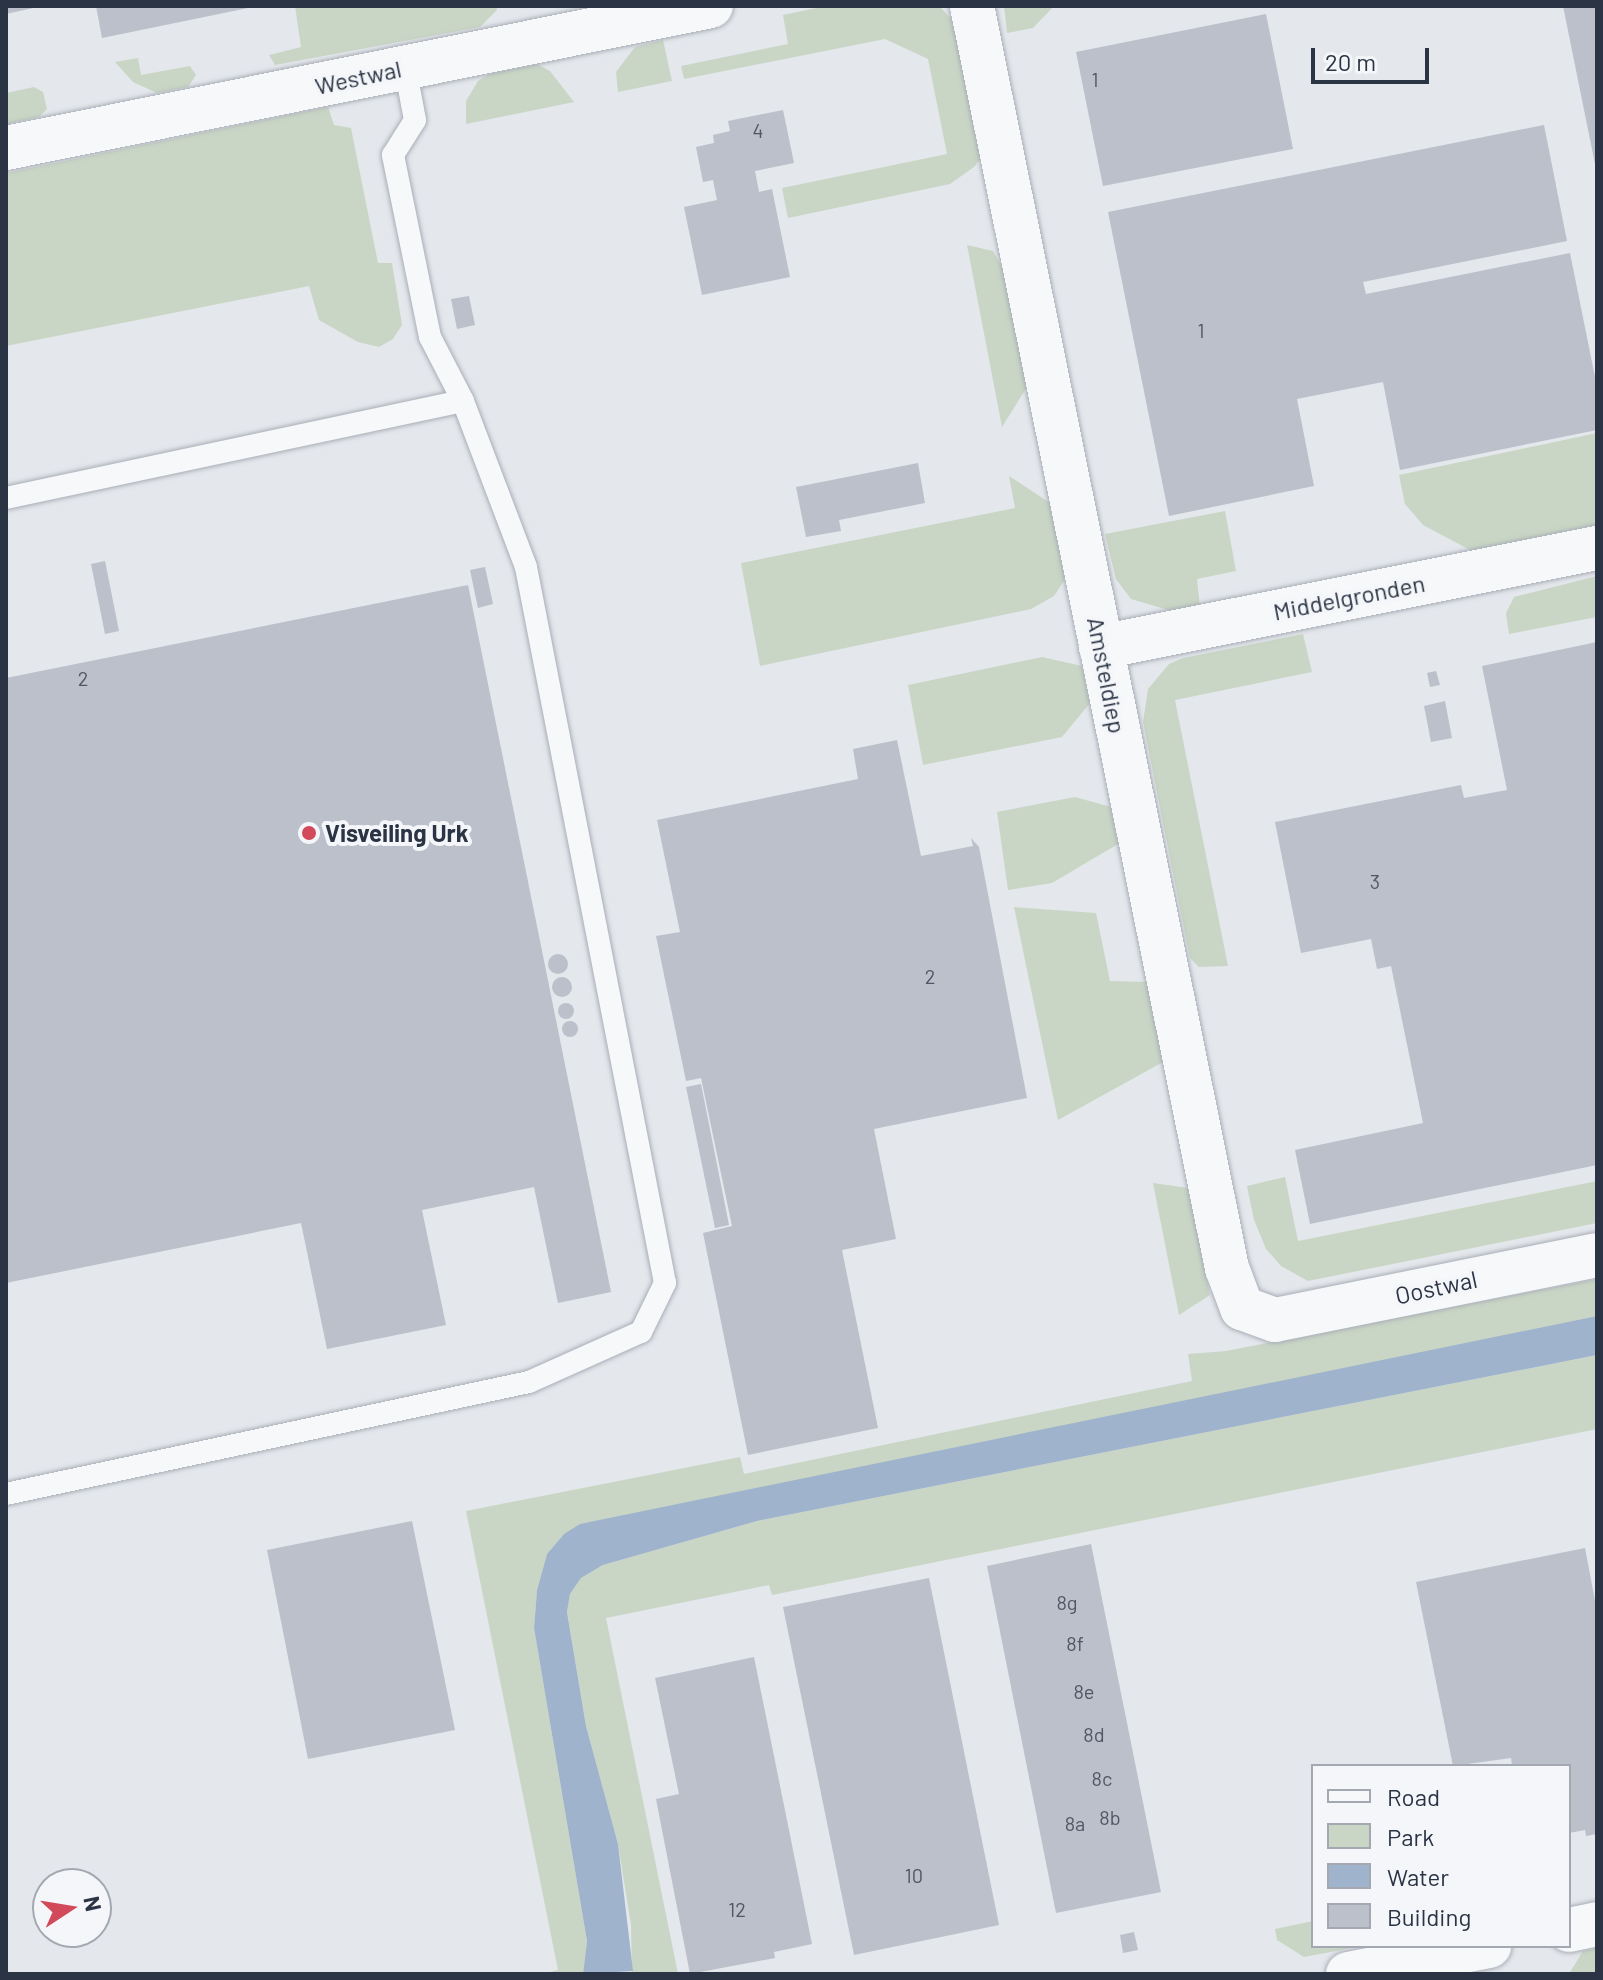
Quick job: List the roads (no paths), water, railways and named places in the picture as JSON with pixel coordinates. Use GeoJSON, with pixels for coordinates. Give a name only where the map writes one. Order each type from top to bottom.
{"type":"FeatureCollection","features":[{"type":"Feature","properties":{"kind":"street","name":"Westwal"},"geometry":{"type":"LineString","coordinates":[[6,148],[711,6]]}},
{"type":"Feature","properties":{"kind":"street","name":"Amsteldiep"},"geometry":{"type":"LineString","coordinates":[[972,6],[1227,1268],[1242,1308],[1275,1320]]}},
{"type":"Feature","properties":{"kind":"street","name":"Middelgronden"},"geometry":{"type":"LineString","coordinates":[[1101,647],[1597,548]]}},
{"type":"Feature","properties":{"kind":"street","name":"Oostwal"},"geometry":{"type":"LineString","coordinates":[[1275,1320],[1597,1255]]}},
{"type":"Feature","properties":{"kind":"street"},"geometry":{"type":"LineString","coordinates":[[1571,1930],[1597,1924]]}},
{"type":"Feature","properties":{"kind":"street"},"geometry":{"type":"LineString","coordinates":[[1365,1972],[1479,1948]]}},
{"type":"Feature","properties":{"kind":"lane"},"geometry":{"type":"LineString","coordinates":[[6,1494],[529,1382],[641,1332],[665,1283],[526,567],[463,401],[430,337],[393,155],[415,120],[405,67]]}},
{"type":"Feature","properties":{"kind":"lane"},"geometry":{"type":"LineString","coordinates":[[6,498],[463,401]]}},
{"type":"Feature","properties":{"kind":"water"},"geometry":{"type":"Polygon","coordinates":[[[1597,1316],[1597,1355],[757,1521],[603,1565],[581,1578],[570,1594],[567,1612],[586,1726],[618,1844],[633,1971],[583,1974],[587,1941],[534,1628],[537,1590],[547,1554],[564,1534],[580,1524],[1597,1316]]]}},
{"type":"Feature","properties":{"kind":"place","name":"Visveiling Urk"},"geometry":{"type":"Point","coordinates":[309,833]}}]}
